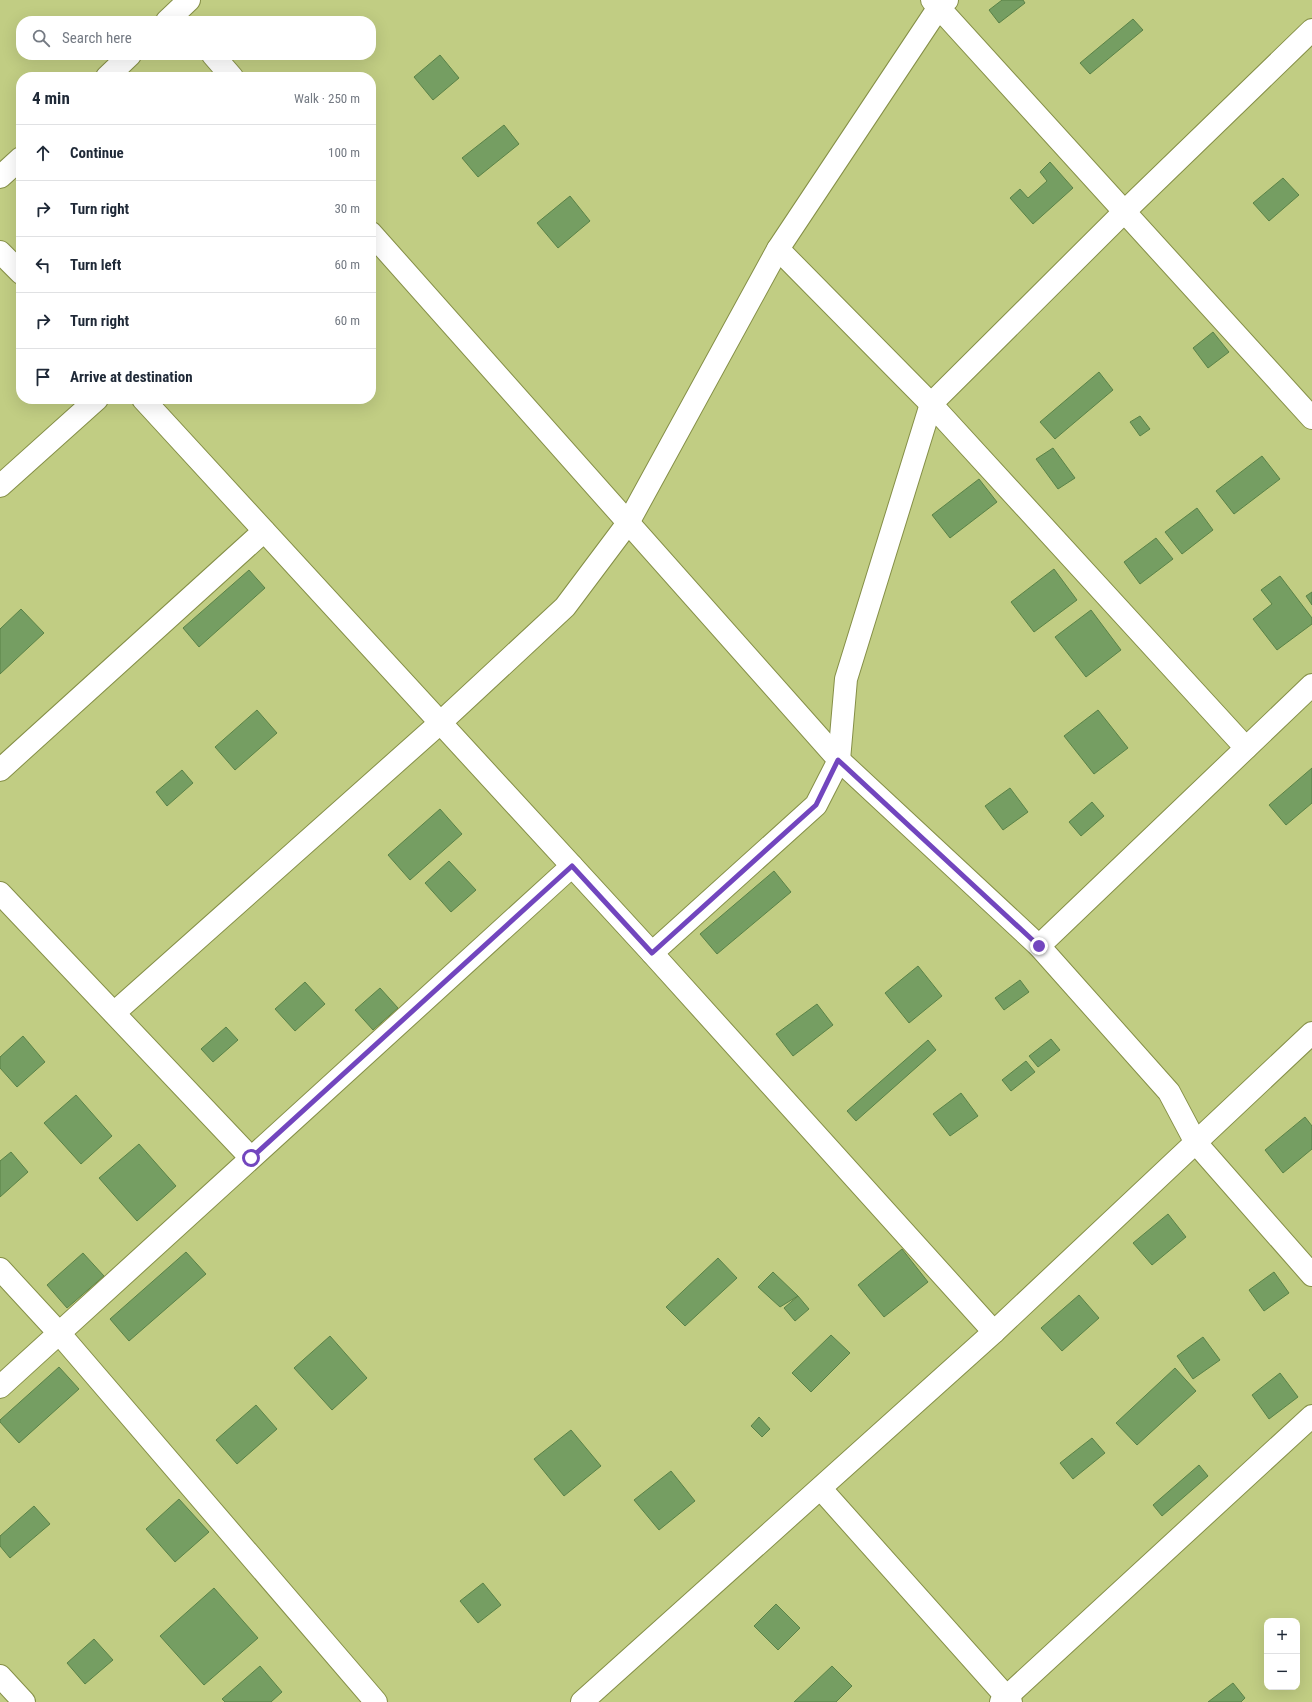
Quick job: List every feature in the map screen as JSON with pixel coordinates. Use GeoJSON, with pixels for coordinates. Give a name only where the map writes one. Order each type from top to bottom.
{"type":"FeatureCollection","features":[{"type":"Feature","properties":{"kind":"street"},"geometry":{"type":"LineString","coordinates":[[114,1013],[440,722],[565,607],[628,523],[778,249],[939,2],[1312,418]]}},
{"type":"Feature","properties":{"kind":"street"},"geometry":{"type":"LineString","coordinates":[[652,953],[816,805],[838,760],[846,680],[931,404],[1125,211],[1312,30]]}},
{"type":"Feature","properties":{"kind":"street"},"geometry":{"type":"LineString","coordinates":[[112,72],[125,60]]}},
{"type":"Feature","properties":{"kind":"street"},"geometry":{"type":"LineString","coordinates":[[217,60],[228,72]]}},
{"type":"Feature","properties":{"kind":"street"},"geometry":{"type":"LineString","coordinates":[[0,177],[16,163]]}},
{"type":"Feature","properties":{"kind":"street"},"geometry":{"type":"LineString","coordinates":[[376,240],[838,760],[1039,946],[1168,1092],[1196,1143],[1312,1275]]}},
{"type":"Feature","properties":{"kind":"street"},"geometry":{"type":"LineString","coordinates":[[778,249],[931,404],[1246,748]]}},
{"type":"Feature","properties":{"kind":"street"},"geometry":{"type":"LineString","coordinates":[[0,252],[16,268]]}},
{"type":"Feature","properties":{"kind":"street"},"geometry":{"type":"LineString","coordinates":[[0,486],[91,404]]}},
{"type":"Feature","properties":{"kind":"street"},"geometry":{"type":"LineString","coordinates":[[148,404],[652,953],[994,1332]]}},
{"type":"Feature","properties":{"kind":"street"},"geometry":{"type":"LineString","coordinates":[[0,770],[264,531]]}},
{"type":"Feature","properties":{"kind":"street"},"geometry":{"type":"LineString","coordinates":[[1039,946],[1312,685]]}},
{"type":"Feature","properties":{"kind":"street"},"geometry":{"type":"LineString","coordinates":[[0,1387],[572,866]]}},
{"type":"Feature","properties":{"kind":"street"},"geometry":{"type":"LineString","coordinates":[[0,893],[251,1158]]}},
{"type":"Feature","properties":{"kind":"street"},"geometry":{"type":"LineString","coordinates":[[582,1702],[821,1489],[994,1332],[1312,1033]]}},
{"type":"Feature","properties":{"kind":"street"},"geometry":{"type":"LineString","coordinates":[[0,1268],[59,1334],[376,1702]]}},
{"type":"Feature","properties":{"kind":"street"},"geometry":{"type":"LineString","coordinates":[[821,1489],[1006,1700],[1312,1416]]}},
{"type":"Feature","properties":{"kind":"street"},"geometry":{"type":"LineString","coordinates":[[0,1676],[24,1702]]}},
{"type":"Feature","properties":{"kind":"building"},"geometry":{"type":"Polygon","coordinates":[[[1002,0],[1023,0],[1025,3],[999,23],[989,10],[1002,0]]]}},
{"type":"Feature","properties":{"kind":"building"},"geometry":{"type":"Polygon","coordinates":[[[1133,19],[1143,30],[1090,74],[1080,63],[1133,19]]]}},
{"type":"Feature","properties":{"kind":"building"},"geometry":{"type":"Polygon","coordinates":[[[440,55],[459,78],[433,100],[414,77],[440,55]]]}},
{"type":"Feature","properties":{"kind":"building"},"geometry":{"type":"Polygon","coordinates":[[[504,125],[519,144],[478,177],[462,158],[504,125]]]}},
{"type":"Feature","properties":{"kind":"building"},"geometry":{"type":"Polygon","coordinates":[[[1050,162],[1073,188],[1033,224],[1010,198],[1020,189],[1028,198],[1047,181],[1040,172],[1050,162]]]}},
{"type":"Feature","properties":{"kind":"building"},"geometry":{"type":"Polygon","coordinates":[[[1283,178],[1299,195],[1269,221],[1253,203],[1283,178]]]}},
{"type":"Feature","properties":{"kind":"building"},"geometry":{"type":"Polygon","coordinates":[[[570,196],[590,221],[558,248],[537,223],[570,196]]]}},
{"type":"Feature","properties":{"kind":"building"},"geometry":{"type":"Polygon","coordinates":[[[1213,332],[1229,352],[1208,368],[1193,348],[1213,332]]]}},
{"type":"Feature","properties":{"kind":"building"},"geometry":{"type":"Polygon","coordinates":[[[1099,372],[1113,390],[1055,439],[1040,422],[1099,372]]]}},
{"type":"Feature","properties":{"kind":"building"},"geometry":{"type":"Polygon","coordinates":[[[1140,416],[1150,429],[1140,436],[1130,422],[1140,416]]]}},
{"type":"Feature","properties":{"kind":"building"},"geometry":{"type":"Polygon","coordinates":[[[1053,448],[1075,478],[1058,489],[1036,459],[1053,448]]]}},
{"type":"Feature","properties":{"kind":"building"},"geometry":{"type":"Polygon","coordinates":[[[1262,456],[1280,479],[1234,514],[1216,491],[1262,456]]]}},
{"type":"Feature","properties":{"kind":"building"},"geometry":{"type":"Polygon","coordinates":[[[979,479],[997,502],[950,538],[932,515],[979,479]]]}},
{"type":"Feature","properties":{"kind":"building"},"geometry":{"type":"Polygon","coordinates":[[[1197,508],[1213,530],[1182,554],[1165,532],[1197,508]]]}},
{"type":"Feature","properties":{"kind":"building"},"geometry":{"type":"Polygon","coordinates":[[[1156,538],[1173,559],[1140,584],[1124,562],[1156,538]]]}},
{"type":"Feature","properties":{"kind":"building"},"geometry":{"type":"Polygon","coordinates":[[[1054,569],[1077,600],[1034,632],[1011,602],[1054,569]]]}},
{"type":"Feature","properties":{"kind":"building"},"geometry":{"type":"Polygon","coordinates":[[[249,570],[265,588],[199,647],[183,628],[249,570]]]}},
{"type":"Feature","properties":{"kind":"building"},"geometry":{"type":"Polygon","coordinates":[[[1280,576],[1312,618],[1312,624],[1277,650],[1253,619],[1272,604],[1261,590],[1280,576]]]}},
{"type":"Feature","properties":{"kind":"building"},"geometry":{"type":"Polygon","coordinates":[[[1312,592],[1312,605],[1306,596],[1312,592]]]}},
{"type":"Feature","properties":{"kind":"building"},"geometry":{"type":"Polygon","coordinates":[[[21,609],[44,633],[0,674],[0,629],[21,609]]]}},
{"type":"Feature","properties":{"kind":"building"},"geometry":{"type":"Polygon","coordinates":[[[1091,610],[1121,650],[1086,677],[1055,637],[1091,610]]]}},
{"type":"Feature","properties":{"kind":"building"},"geometry":{"type":"Polygon","coordinates":[[[257,710],[277,733],[235,770],[215,747],[257,710]]]}},
{"type":"Feature","properties":{"kind":"building"},"geometry":{"type":"Polygon","coordinates":[[[1098,710],[1128,748],[1094,774],[1064,736],[1098,710]]]}},
{"type":"Feature","properties":{"kind":"building"},"geometry":{"type":"Polygon","coordinates":[[[1312,768],[1312,803],[1286,825],[1269,805],[1312,768]]]}},
{"type":"Feature","properties":{"kind":"building"},"geometry":{"type":"Polygon","coordinates":[[[182,770],[193,783],[167,806],[156,792],[182,770]]]}},
{"type":"Feature","properties":{"kind":"building"},"geometry":{"type":"Polygon","coordinates":[[[1010,788],[1028,812],[1003,830],[985,806],[1010,788]]]}},
{"type":"Feature","properties":{"kind":"building"},"geometry":{"type":"Polygon","coordinates":[[[1092,802],[1104,816],[1081,836],[1069,822],[1092,802]]]}},
{"type":"Feature","properties":{"kind":"building"},"geometry":{"type":"Polygon","coordinates":[[[440,809],[462,834],[410,880],[388,855],[440,809]]]}},
{"type":"Feature","properties":{"kind":"building"},"geometry":{"type":"Polygon","coordinates":[[[449,861],[476,890],[451,912],[425,883],[449,861]]]}},
{"type":"Feature","properties":{"kind":"building"},"geometry":{"type":"Polygon","coordinates":[[[774,871],[791,892],[717,954],[700,934],[774,871]]]}},
{"type":"Feature","properties":{"kind":"building"},"geometry":{"type":"Polygon","coordinates":[[[918,966],[942,996],[909,1023],[885,993],[918,966]]]}},
{"type":"Feature","properties":{"kind":"building"},"geometry":{"type":"Polygon","coordinates":[[[1020,980],[1029,992],[1004,1010],[995,998],[1020,980]]]}},
{"type":"Feature","properties":{"kind":"building"},"geometry":{"type":"Polygon","coordinates":[[[305,982],[325,1004],[295,1031],[275,1009],[305,982]]]}},
{"type":"Feature","properties":{"kind":"building"},"geometry":{"type":"Polygon","coordinates":[[[380,988],[398,1008],[373,1030],[355,1010],[380,988]]]}},
{"type":"Feature","properties":{"kind":"building"},"geometry":{"type":"Polygon","coordinates":[[[817,1004],[833,1025],[793,1056],[776,1034],[817,1004]]]}},
{"type":"Feature","properties":{"kind":"building"},"geometry":{"type":"Polygon","coordinates":[[[226,1027],[238,1040],[213,1062],[201,1049],[226,1027]]]}},
{"type":"Feature","properties":{"kind":"building"},"geometry":{"type":"Polygon","coordinates":[[[23,1036],[45,1062],[17,1087],[0,1068],[0,1057],[23,1036]]]}},
{"type":"Feature","properties":{"kind":"building"},"geometry":{"type":"Polygon","coordinates":[[[1051,1039],[1060,1050],[1038,1067],[1029,1056],[1051,1039]]]}},
{"type":"Feature","properties":{"kind":"building"},"geometry":{"type":"Polygon","coordinates":[[[928,1040],[936,1050],[856,1121],[847,1111],[928,1040]]]}},
{"type":"Feature","properties":{"kind":"building"},"geometry":{"type":"Polygon","coordinates":[[[1026,1061],[1035,1072],[1011,1091],[1002,1080],[1026,1061]]]}},
{"type":"Feature","properties":{"kind":"building"},"geometry":{"type":"Polygon","coordinates":[[[961,1093],[978,1116],[950,1136],[933,1114],[961,1093]]]}},
{"type":"Feature","properties":{"kind":"building"},"geometry":{"type":"Polygon","coordinates":[[[76,1095],[112,1136],[81,1164],[44,1123],[76,1095]]]}},
{"type":"Feature","properties":{"kind":"building"},"geometry":{"type":"Polygon","coordinates":[[[1305,1117],[1312,1126],[1312,1149],[1283,1173],[1265,1150],[1305,1117]]]}},
{"type":"Feature","properties":{"kind":"building"},"geometry":{"type":"Polygon","coordinates":[[[139,1144],[176,1186],[137,1221],[99,1178],[139,1144]]]}},
{"type":"Feature","properties":{"kind":"building"},"geometry":{"type":"Polygon","coordinates":[[[11,1152],[28,1172],[0,1197],[0,1161],[11,1152]]]}},
{"type":"Feature","properties":{"kind":"building"},"geometry":{"type":"Polygon","coordinates":[[[1168,1214],[1186,1237],[1152,1265],[1133,1243],[1168,1214]]]}},
{"type":"Feature","properties":{"kind":"building"},"geometry":{"type":"Polygon","coordinates":[[[902,1249],[928,1282],[884,1317],[858,1285],[902,1249]]]}},
{"type":"Feature","properties":{"kind":"building"},"geometry":{"type":"Polygon","coordinates":[[[186,1252],[206,1274],[129,1341],[110,1319],[186,1252]]]}},
{"type":"Feature","properties":{"kind":"building"},"geometry":{"type":"Polygon","coordinates":[[[83,1253],[104,1276],[67,1308],[47,1285],[83,1253]]]}},
{"type":"Feature","properties":{"kind":"building"},"geometry":{"type":"Polygon","coordinates":[[[718,1258],[737,1278],[685,1326],[666,1307],[718,1258]]]}},
{"type":"Feature","properties":{"kind":"building"},"geometry":{"type":"Polygon","coordinates":[[[773,1272],[798,1296],[780,1307],[758,1287],[773,1272]]]}},
{"type":"Feature","properties":{"kind":"building"},"geometry":{"type":"Polygon","coordinates":[[[1274,1272],[1289,1293],[1264,1311],[1249,1290],[1274,1272]]]}},
{"type":"Feature","properties":{"kind":"building"},"geometry":{"type":"Polygon","coordinates":[[[1079,1295],[1099,1318],[1062,1351],[1041,1328],[1079,1295]]]}},
{"type":"Feature","properties":{"kind":"building"},"geometry":{"type":"Polygon","coordinates":[[[798,1296],[809,1309],[795,1321],[784,1308],[798,1296]]]}},
{"type":"Feature","properties":{"kind":"building"},"geometry":{"type":"Polygon","coordinates":[[[831,1335],[850,1353],[811,1392],[792,1373],[831,1335]]]}},
{"type":"Feature","properties":{"kind":"building"},"geometry":{"type":"Polygon","coordinates":[[[330,1336],[367,1378],[332,1410],[294,1368],[330,1336]]]}},
{"type":"Feature","properties":{"kind":"building"},"geometry":{"type":"Polygon","coordinates":[[[1203,1337],[1220,1360],[1193,1379],[1177,1356],[1203,1337]]]}},
{"type":"Feature","properties":{"kind":"building"},"geometry":{"type":"Polygon","coordinates":[[[59,1367],[79,1389],[19,1443],[0,1422],[0,1420],[59,1367]]]}},
{"type":"Feature","properties":{"kind":"building"},"geometry":{"type":"Polygon","coordinates":[[[1175,1368],[1196,1391],[1137,1445],[1116,1423],[1175,1368]]]}},
{"type":"Feature","properties":{"kind":"building"},"geometry":{"type":"Polygon","coordinates":[[[1280,1373],[1298,1397],[1269,1419],[1252,1395],[1280,1373]]]}},
{"type":"Feature","properties":{"kind":"building"},"geometry":{"type":"Polygon","coordinates":[[[256,1405],[277,1429],[237,1464],[216,1440],[256,1405]]]}},
{"type":"Feature","properties":{"kind":"building"},"geometry":{"type":"Polygon","coordinates":[[[759,1417],[770,1429],[762,1437],[751,1426],[759,1417]]]}},
{"type":"Feature","properties":{"kind":"building"},"geometry":{"type":"Polygon","coordinates":[[[571,1430],[601,1466],[564,1496],[534,1459],[571,1430]]]}},
{"type":"Feature","properties":{"kind":"building"},"geometry":{"type":"Polygon","coordinates":[[[1092,1438],[1105,1453],[1073,1479],[1060,1463],[1092,1438]]]}},
{"type":"Feature","properties":{"kind":"building"},"geometry":{"type":"Polygon","coordinates":[[[1199,1465],[1208,1476],[1162,1516],[1153,1505],[1199,1465]]]}},
{"type":"Feature","properties":{"kind":"building"},"geometry":{"type":"Polygon","coordinates":[[[671,1471],[695,1501],[659,1530],[634,1500],[671,1471]]]}},
{"type":"Feature","properties":{"kind":"building"},"geometry":{"type":"Polygon","coordinates":[[[179,1499],[209,1532],[175,1562],[146,1529],[179,1499]]]}},
{"type":"Feature","properties":{"kind":"building"},"geometry":{"type":"Polygon","coordinates":[[[34,1506],[50,1524],[10,1558],[0,1546],[0,1536],[34,1506]]]}},
{"type":"Feature","properties":{"kind":"building"},"geometry":{"type":"Polygon","coordinates":[[[483,1583],[501,1605],[478,1623],[460,1601],[483,1583]]]}},
{"type":"Feature","properties":{"kind":"building"},"geometry":{"type":"Polygon","coordinates":[[[214,1588],[258,1638],[204,1685],[160,1636],[214,1588]]]}},
{"type":"Feature","properties":{"kind":"building"},"geometry":{"type":"Polygon","coordinates":[[[776,1604],[800,1628],[778,1650],[754,1626],[776,1604]]]}},
{"type":"Feature","properties":{"kind":"building"},"geometry":{"type":"Polygon","coordinates":[[[94,1639],[113,1660],[85,1684],[67,1663],[94,1639]]]}},
{"type":"Feature","properties":{"kind":"building"},"geometry":{"type":"Polygon","coordinates":[[[260,1666],[282,1692],[271,1702],[225,1702],[222,1699],[260,1666]]]}},
{"type":"Feature","properties":{"kind":"building"},"geometry":{"type":"Polygon","coordinates":[[[832,1666],[852,1686],[836,1702],[794,1702],[832,1666]]]}},
{"type":"Feature","properties":{"kind":"building"},"geometry":{"type":"Polygon","coordinates":[[[1233,1683],[1245,1698],[1241,1702],[1208,1702],[1233,1683]]]}},
{"type":"Feature","properties":{"kind":"route"},"geometry":{"type":"LineString","coordinates":[[251,1158],[572,866],[652,953],[816,805],[838,760],[1039,946]]}}]}
